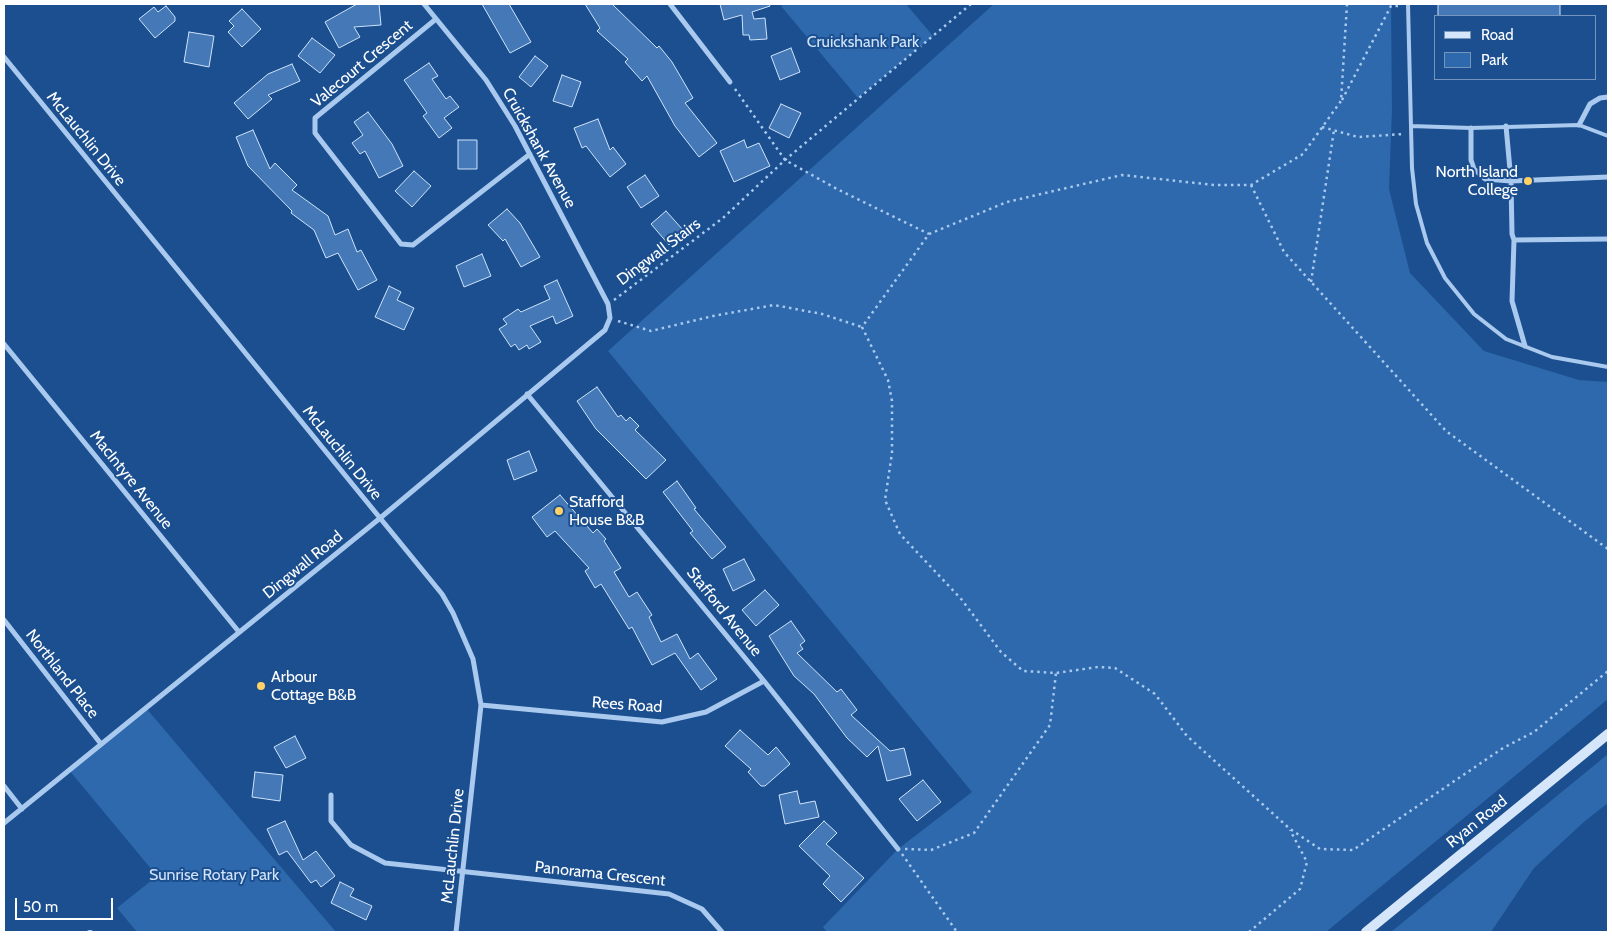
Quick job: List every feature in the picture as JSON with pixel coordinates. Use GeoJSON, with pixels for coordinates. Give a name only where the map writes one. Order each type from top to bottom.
{"type":"FeatureCollection","features":[{"type":"Feature","properties":{"kind":"main road","name":"Ryan Road"},"geometry":{"type":"LineString","coordinates":[[1366,932],[1608,734]]}},
{"type":"Feature","properties":{"kind":"street","name":"Cruickshank Avenue"},"geometry":{"type":"LineString","coordinates":[[424,4],[486,80],[530,154],[608,304],[610,318]]}},
{"type":"Feature","properties":{"kind":"street"},"geometry":{"type":"LineString","coordinates":[[670,4],[730,82]]}},
{"type":"Feature","properties":{"kind":"street","name":"Valecourt Crescent"},"geometry":{"type":"LineString","coordinates":[[436,19],[315,118],[315,133],[401,244],[407,245],[413,245],[530,154]]}},
{"type":"Feature","properties":{"kind":"street","name":"McLauchlin Drive"},"geometry":{"type":"LineString","coordinates":[[4,57],[442,594],[453,613],[473,659],[481,704],[456,932]]}},
{"type":"Feature","properties":{"kind":"street"},"geometry":{"type":"LineString","coordinates":[[1579,125],[1590,104],[1600,98],[1608,98]]}},
{"type":"Feature","properties":{"kind":"street"},"geometry":{"type":"LineString","coordinates":[[1506,126],[1511,181],[1509,191],[1512,234],[1514,240],[1512,301],[1524,346]]}},
{"type":"Feature","properties":{"kind":"street"},"geometry":{"type":"LineString","coordinates":[[1471,128],[1471,160],[1474,169],[1485,179],[1511,181],[1608,177]]}},
{"type":"Feature","properties":{"kind":"street"},"geometry":{"type":"LineString","coordinates":[[1514,240],[1608,239]]}},
{"type":"Feature","properties":{"kind":"street","name":"Dingwall Road"},"geometry":{"type":"LineString","coordinates":[[4,824],[379,519],[605,330],[610,318]]}},
{"type":"Feature","properties":{"kind":"street","name":"MacIntyre Avenue"},"geometry":{"type":"LineString","coordinates":[[4,344],[239,632]]}},
{"type":"Feature","properties":{"kind":"street","name":"Stafford Avenue"},"geometry":{"type":"LineString","coordinates":[[527,394],[764,681],[898,849]]}},
{"type":"Feature","properties":{"kind":"street","name":"Northland Place"},"geometry":{"type":"LineString","coordinates":[[4,620],[101,744]]}},
{"type":"Feature","properties":{"kind":"street","name":"Rees Road"},"geometry":{"type":"LineString","coordinates":[[481,704],[662,722],[706,712],[764,681]]}},
{"type":"Feature","properties":{"kind":"street"},"geometry":{"type":"LineString","coordinates":[[4,786],[22,809]]}},
{"type":"Feature","properties":{"kind":"street","name":"Panorama Crescent"},"geometry":{"type":"LineString","coordinates":[[331,795],[331,821],[351,845],[385,863],[669,894],[702,909],[722,932]]}},
{"type":"Feature","properties":{"kind":"lane"},"geometry":{"type":"LineString","coordinates":[[1408,5],[1412,168],[1416,204],[1427,243],[1445,278],[1474,314],[1506,339],[1552,358],[1608,366]]}},
{"type":"Feature","properties":{"kind":"lane"},"geometry":{"type":"LineString","coordinates":[[1411,126],[1471,128],[1579,125],[1608,136]]}},
{"type":"Feature","properties":{"kind":"path","name":"Dingwall Stairs"},"geometry":{"type":"LineString","coordinates":[[608,304],[723,218],[785,160],[971,4]]}},
{"type":"Feature","properties":{"kind":"path"},"geometry":{"type":"LineString","coordinates":[[1341,101],[1347,4]]}},
{"type":"Feature","properties":{"kind":"path"},"geometry":{"type":"LineString","coordinates":[[862,326],[929,234],[1008,202],[1122,175],[1214,185],[1251,185],[1303,154],[1341,101],[1391,6],[1408,5]]}},
{"type":"Feature","properties":{"kind":"path"},"geometry":{"type":"LineString","coordinates":[[730,82],[785,160],[837,189],[929,234]]}},
{"type":"Feature","properties":{"kind":"path"},"geometry":{"type":"LineString","coordinates":[[1322,127],[1358,137],[1411,134]]}},
{"type":"Feature","properties":{"kind":"path"},"geometry":{"type":"LineString","coordinates":[[1312,282],[1334,130]]}},
{"type":"Feature","properties":{"kind":"path"},"geometry":{"type":"LineString","coordinates":[[1251,185],[1284,252],[1446,430],[1608,549]]}},
{"type":"Feature","properties":{"kind":"path"},"geometry":{"type":"LineString","coordinates":[[610,318],[631,327],[651,331],[713,316],[774,306],[822,314],[862,326],[888,380],[892,401],[892,453],[885,500],[900,534],[962,600],[1001,652],[1023,672],[1056,673],[1098,667],[1115,668],[1155,694],[1187,736],[1290,829],[1320,849],[1354,850],[1503,748],[1534,732],[1608,670]]}},
{"type":"Feature","properties":{"kind":"path"},"geometry":{"type":"LineString","coordinates":[[898,849],[931,850],[974,833],[1050,725],[1056,673]]}},
{"type":"Feature","properties":{"kind":"path"},"geometry":{"type":"LineString","coordinates":[[1248,932],[1300,889],[1306,862],[1290,829]]}},
{"type":"Feature","properties":{"kind":"path"},"geometry":{"type":"LineString","coordinates":[[898,849],[957,932]]}},
{"type":"Feature","properties":{"kind":"green space","name":"Cruickshank Park"},"geometry":{"type":"Polygon","coordinates":[[[784,4],[906,4],[933,36],[858,98],[781,6],[784,4]]]}},
{"type":"Feature","properties":{"kind":"green space"},"geometry":{"type":"Polygon","coordinates":[[[994,4],[1391,4],[1392,110],[1389,189],[1410,273],[1484,351],[1579,380],[1608,382],[1608,699],[1326,932],[827,932],[823,927],[898,849],[972,792],[608,351],[994,4]]]}},
{"type":"Feature","properties":{"kind":"green space","name":"Sunrise Rotary Park"},"geometry":{"type":"Polygon","coordinates":[[[146,708],[336,932],[137,932],[117,908],[157,876],[69,770],[146,708]]]}},
{"type":"Feature","properties":{"kind":"green space"},"geometry":{"type":"Polygon","coordinates":[[[1608,754],[1608,803],[1585,821],[1534,868],[1491,932],[1391,932],[1608,754]]]}},
{"type":"Feature","properties":{"kind":"building"},"geometry":{"type":"Polygon","coordinates":[[[357,4],[379,4],[381,25],[354,27],[360,37],[339,48],[325,22],[357,4]]]}},
{"type":"Feature","properties":{"kind":"building"},"geometry":{"type":"Polygon","coordinates":[[[482,4],[509,4],[531,42],[510,53],[482,4]]]}},
{"type":"Feature","properties":{"kind":"building"},"geometry":{"type":"Polygon","coordinates":[[[585,4],[612,4],[657,48],[659,46],[672,62],[693,98],[685,103],[717,143],[699,157],[675,126],[647,76],[642,81],[625,62],[628,59],[597,31],[600,28],[585,4]]]}},
{"type":"Feature","properties":{"kind":"building"},"geometry":{"type":"Polygon","coordinates":[[[720,4],[769,4],[770,6],[752,12],[754,19],[765,18],[767,39],[750,40],[749,35],[743,35],[742,15],[724,20],[720,4]]]}},
{"type":"Feature","properties":{"kind":"building"},"geometry":{"type":"Polygon","coordinates":[[[1438,4],[1560,4],[1560,15],[1438,15],[1438,4]]]}},
{"type":"Feature","properties":{"kind":"building"},"geometry":{"type":"Polygon","coordinates":[[[166,6],[175,17],[175,21],[155,38],[139,19],[154,7],[158,12],[166,6]]]}},
{"type":"Feature","properties":{"kind":"building"},"geometry":{"type":"Polygon","coordinates":[[[242,9],[261,29],[242,47],[228,32],[234,26],[229,21],[242,9]]]}},
{"type":"Feature","properties":{"kind":"building"},"geometry":{"type":"Polygon","coordinates":[[[189,32],[214,36],[209,67],[184,62],[189,32]]]}},
{"type":"Feature","properties":{"kind":"building"},"geometry":{"type":"Polygon","coordinates":[[[312,38],[335,55],[320,73],[298,56],[312,38]]]}},
{"type":"Feature","properties":{"kind":"building"},"geometry":{"type":"Polygon","coordinates":[[[791,48],[800,72],[780,80],[771,56],[791,48]]]}},
{"type":"Feature","properties":{"kind":"building"},"geometry":{"type":"Polygon","coordinates":[[[535,56],[548,66],[531,87],[519,77],[535,56]]]}},
{"type":"Feature","properties":{"kind":"building"},"geometry":{"type":"Polygon","coordinates":[[[429,63],[438,76],[432,79],[446,99],[450,96],[459,107],[444,118],[452,128],[439,138],[423,116],[427,113],[404,80],[429,63]]]}},
{"type":"Feature","properties":{"kind":"building"},"geometry":{"type":"Polygon","coordinates":[[[292,64],[300,81],[268,95],[272,99],[248,119],[234,103],[268,74],[292,64]]]}},
{"type":"Feature","properties":{"kind":"building"},"geometry":{"type":"Polygon","coordinates":[[[562,75],[581,82],[572,107],[553,101],[562,75]]]}},
{"type":"Feature","properties":{"kind":"building"},"geometry":{"type":"Polygon","coordinates":[[[781,104],[801,113],[789,138],[769,128],[781,104]]]}},
{"type":"Feature","properties":{"kind":"building"},"geometry":{"type":"Polygon","coordinates":[[[368,112],[392,144],[403,166],[379,178],[365,151],[360,154],[352,143],[363,135],[354,122],[368,112]]]}},
{"type":"Feature","properties":{"kind":"building"},"geometry":{"type":"Polygon","coordinates":[[[598,119],[610,150],[613,147],[626,164],[610,177],[586,146],[582,148],[574,128],[598,119]]]}},
{"type":"Feature","properties":{"kind":"building"},"geometry":{"type":"Polygon","coordinates":[[[253,130],[270,169],[275,163],[297,185],[292,190],[328,216],[335,235],[348,229],[357,252],[361,250],[377,280],[358,290],[338,253],[326,258],[314,230],[291,213],[292,211],[248,166],[236,137],[253,130]]]}},
{"type":"Feature","properties":{"kind":"building"},"geometry":{"type":"Polygon","coordinates":[[[458,140],[477,140],[477,169],[458,169],[458,140]]]}},
{"type":"Feature","properties":{"kind":"building"},"geometry":{"type":"Polygon","coordinates":[[[744,140],[747,148],[759,143],[770,166],[734,182],[720,151],[744,140]]]}},
{"type":"Feature","properties":{"kind":"building"},"geometry":{"type":"Polygon","coordinates":[[[414,171],[431,186],[412,207],[395,191],[414,171]]]}},
{"type":"Feature","properties":{"kind":"building"},"geometry":{"type":"Polygon","coordinates":[[[645,175],[659,196],[641,208],[627,187],[645,175]]]}},
{"type":"Feature","properties":{"kind":"building"},"geometry":{"type":"Polygon","coordinates":[[[507,209],[520,223],[540,257],[521,267],[505,239],[503,241],[488,225],[507,209]]]}},
{"type":"Feature","properties":{"kind":"building"},"geometry":{"type":"Polygon","coordinates":[[[666,211],[684,231],[669,245],[651,224],[666,211]]]}},
{"type":"Feature","properties":{"kind":"building"},"geometry":{"type":"Polygon","coordinates":[[[482,254],[491,276],[464,287],[456,266],[482,254]]]}},
{"type":"Feature","properties":{"kind":"building"},"geometry":{"type":"Polygon","coordinates":[[[557,280],[573,316],[556,324],[553,316],[530,326],[541,342],[529,349],[527,345],[519,350],[515,344],[511,347],[499,329],[507,324],[503,319],[518,309],[521,312],[550,299],[544,286],[557,280]]]}},
{"type":"Feature","properties":{"kind":"building"},"geometry":{"type":"Polygon","coordinates":[[[389,286],[401,292],[397,300],[414,308],[404,330],[375,317],[389,286]]]}},
{"type":"Feature","properties":{"kind":"building"},"geometry":{"type":"Polygon","coordinates":[[[597,387],[618,417],[621,415],[626,421],[630,417],[639,426],[635,430],[666,460],[646,479],[596,429],[577,401],[597,387]]]}},
{"type":"Feature","properties":{"kind":"building"},"geometry":{"type":"Polygon","coordinates":[[[529,451],[537,471],[514,480],[507,460],[529,451]]]}},
{"type":"Feature","properties":{"kind":"building"},"geometry":{"type":"Polygon","coordinates":[[[677,481],[696,508],[694,509],[726,547],[712,559],[690,533],[693,531],[663,492],[677,481]]]}},
{"type":"Feature","properties":{"kind":"building"},"geometry":{"type":"Polygon","coordinates":[[[560,495],[593,533],[597,529],[606,539],[604,541],[621,568],[614,572],[629,597],[637,592],[652,615],[649,617],[661,642],[677,634],[690,659],[698,653],[717,679],[701,690],[675,653],[652,665],[632,627],[629,629],[601,584],[595,588],[585,571],[589,568],[555,531],[547,537],[532,517],[560,495]]]}},
{"type":"Feature","properties":{"kind":"building"},"geometry":{"type":"Polygon","coordinates":[[[744,559],[755,580],[733,591],[723,569],[744,559]]]}},
{"type":"Feature","properties":{"kind":"building"},"geometry":{"type":"Polygon","coordinates":[[[765,590],[779,605],[756,626],[742,610],[765,590]]]}},
{"type":"Feature","properties":{"kind":"building"},"geometry":{"type":"Polygon","coordinates":[[[791,621],[805,641],[800,645],[803,649],[797,653],[837,692],[841,689],[857,710],[851,715],[890,751],[904,748],[911,775],[887,781],[878,746],[867,757],[847,738],[814,694],[794,676],[769,636],[791,621]]]}},
{"type":"Feature","properties":{"kind":"building"},"geometry":{"type":"Polygon","coordinates":[[[740,730],[768,755],[776,747],[790,764],[765,786],[761,786],[748,772],[751,769],[725,746],[740,730]]]}},
{"type":"Feature","properties":{"kind":"building"},"geometry":{"type":"Polygon","coordinates":[[[295,736],[306,758],[286,768],[274,747],[295,736]]]}},
{"type":"Feature","properties":{"kind":"building"},"geometry":{"type":"Polygon","coordinates":[[[255,772],[283,775],[280,801],[252,797],[255,772]]]}},
{"type":"Feature","properties":{"kind":"building"},"geometry":{"type":"Polygon","coordinates":[[[923,780],[941,802],[917,821],[899,799],[923,780]]]}},
{"type":"Feature","properties":{"kind":"building"},"geometry":{"type":"Polygon","coordinates":[[[797,791],[800,804],[815,801],[819,817],[785,824],[779,795],[797,791]]]}},
{"type":"Feature","properties":{"kind":"building"},"geometry":{"type":"Polygon","coordinates":[[[285,821],[303,860],[316,851],[335,876],[321,887],[316,880],[311,883],[287,851],[279,855],[267,829],[285,821]]]}},
{"type":"Feature","properties":{"kind":"building"},"geometry":{"type":"Polygon","coordinates":[[[824,821],[837,833],[826,844],[864,878],[841,902],[823,884],[830,876],[799,846],[824,821]]]}},
{"type":"Feature","properties":{"kind":"building"},"geometry":{"type":"Polygon","coordinates":[[[340,882],[354,889],[350,896],[372,906],[366,920],[331,903],[340,882]]]}},
{"type":"Feature","properties":{"kind":"place","name":"North Island College"},"geometry":{"type":"Point","coordinates":[1528,181]}},
{"type":"Feature","properties":{"kind":"place","name":"Stafford House B&B"},"geometry":{"type":"Point","coordinates":[559,511]}},
{"type":"Feature","properties":{"kind":"place","name":"Arbour Cottage B&B"},"geometry":{"type":"Point","coordinates":[261,686]}}]}
